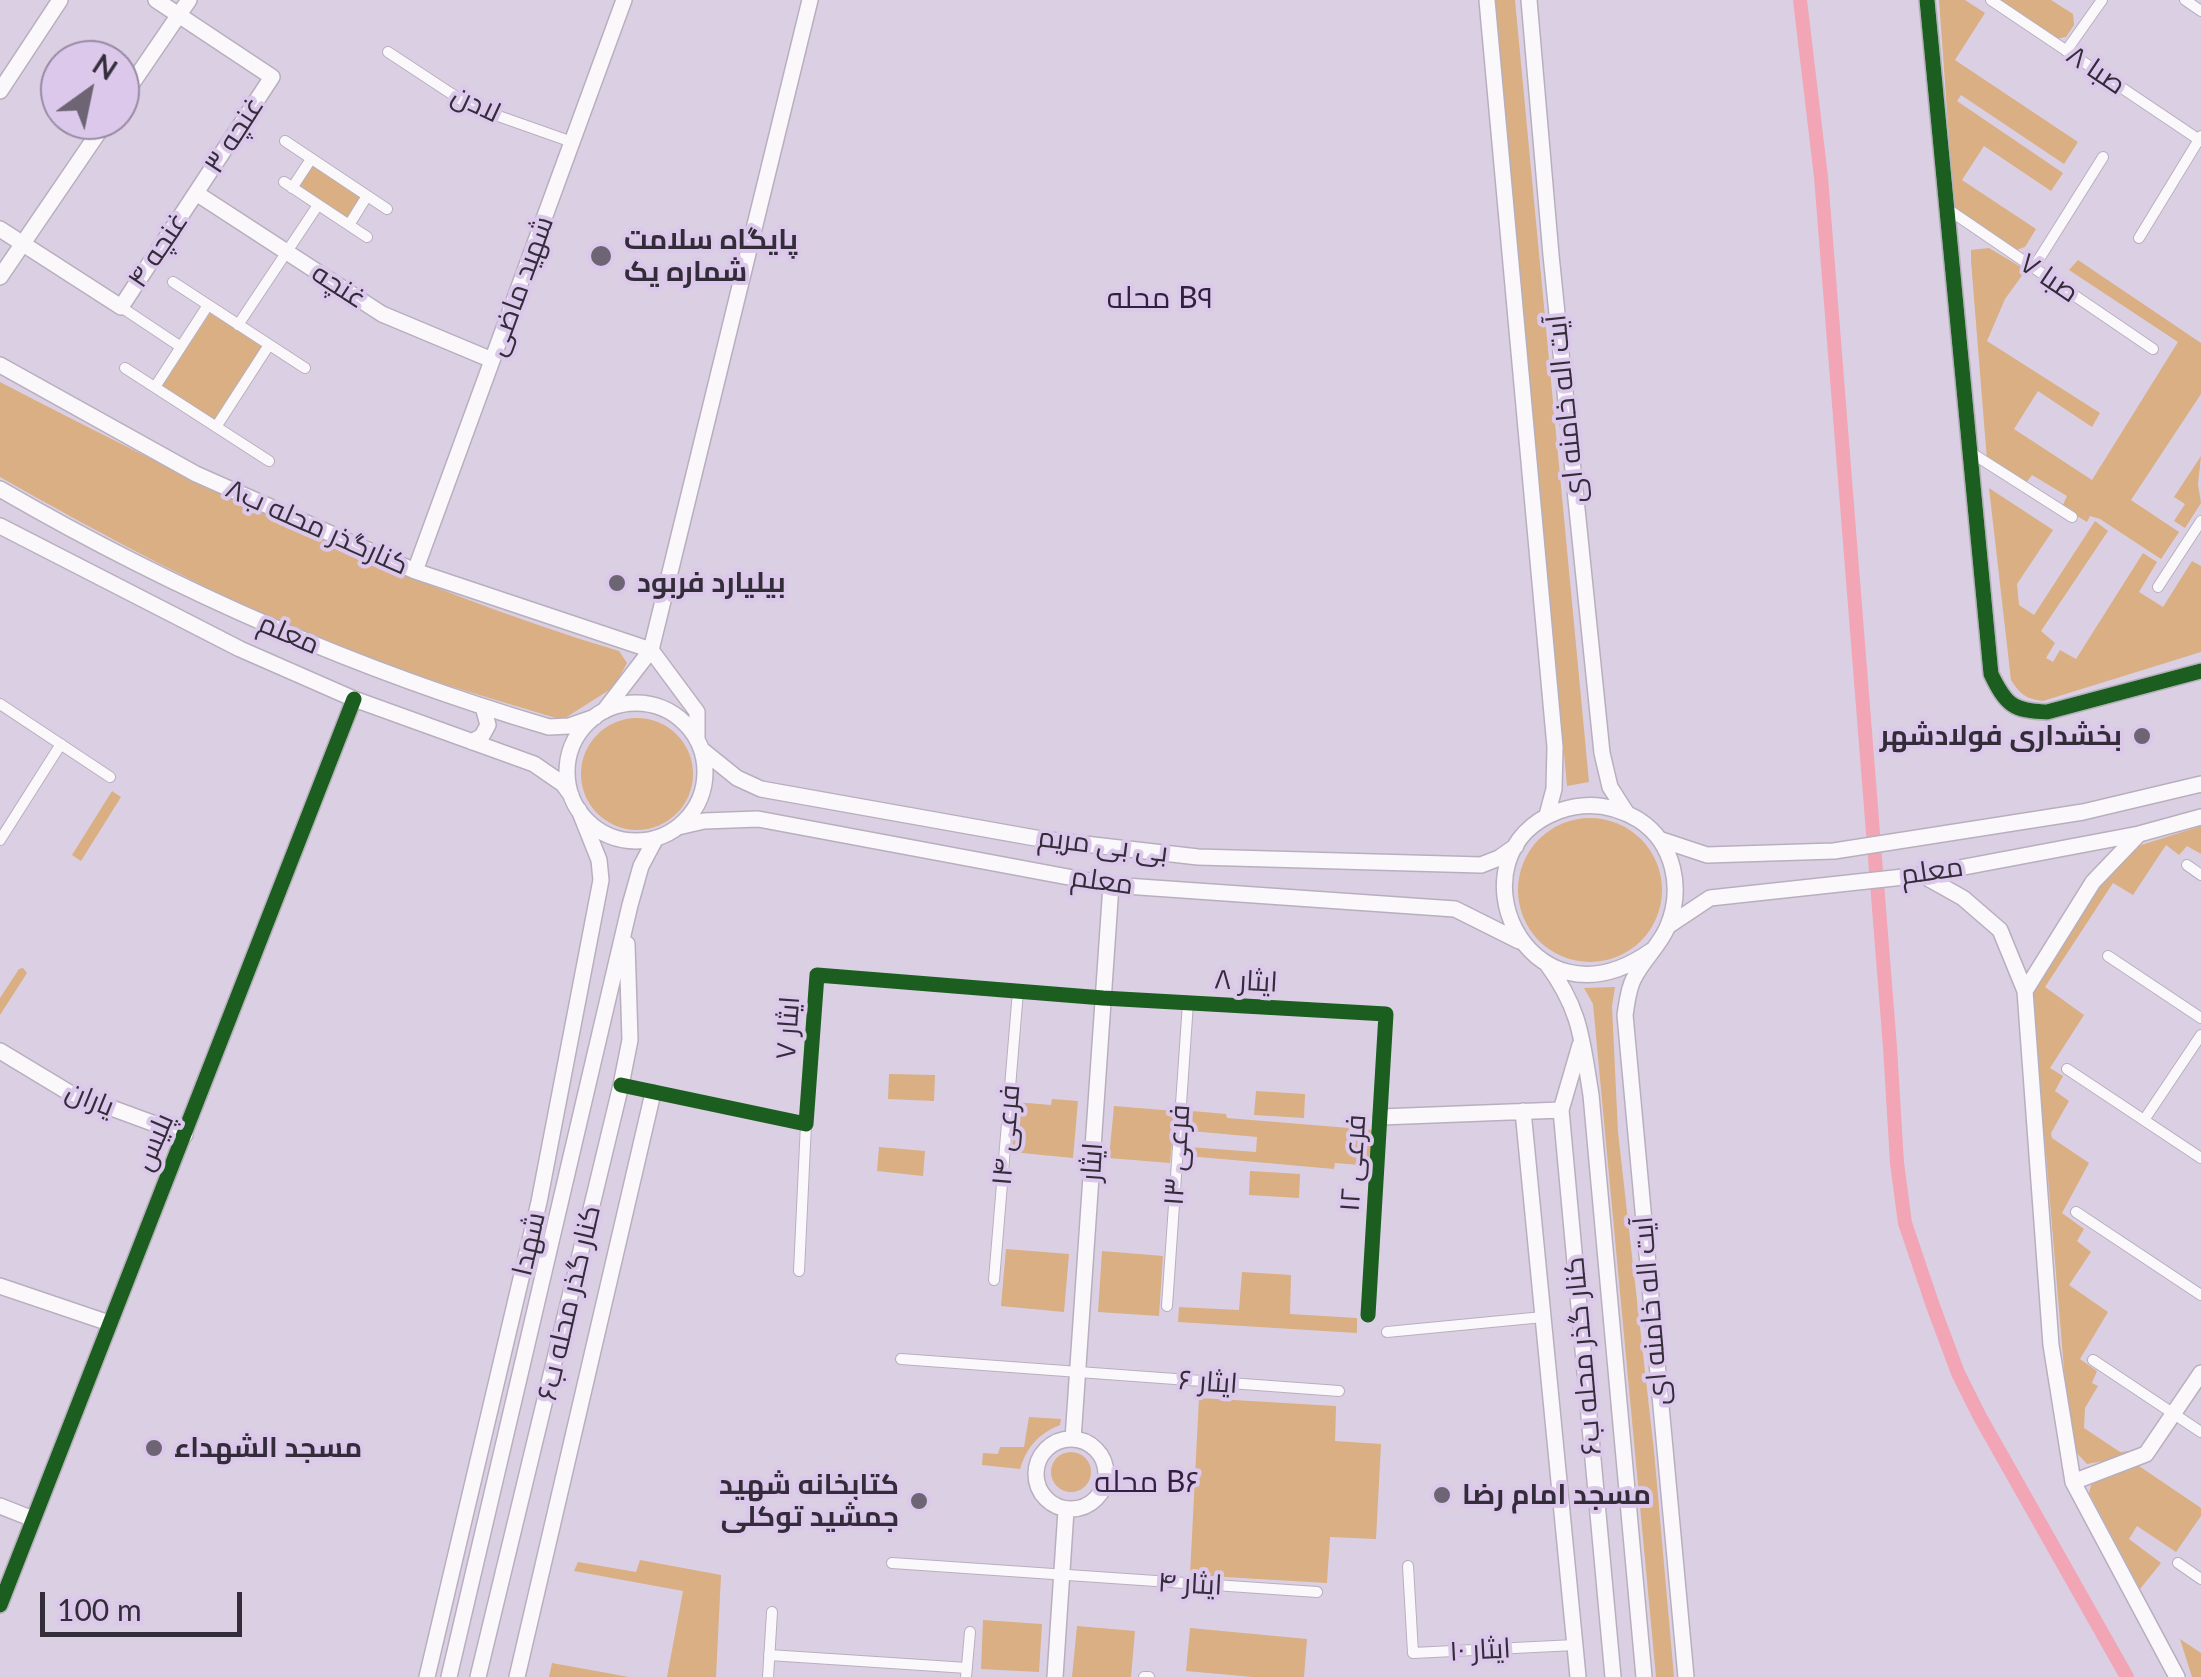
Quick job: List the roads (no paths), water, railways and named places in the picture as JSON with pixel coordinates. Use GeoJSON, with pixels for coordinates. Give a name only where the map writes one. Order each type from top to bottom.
{"type":"FeatureCollection","features":[{"type":"Feature","properties":{"kind":"main road"},"geometry":{"type":"LineString","coordinates":[[0,91],[5,71],[60,0]]}},
{"type":"Feature","properties":{"kind":"main road"},"geometry":{"type":"LineString","coordinates":[[156,0],[179,15]]}},
{"type":"Feature","properties":{"kind":"main road"},"geometry":{"type":"LineString","coordinates":[[140,72],[189,0]]}},
{"type":"Feature","properties":{"kind":"main road","name":"شهید ماضی"},"geometry":{"type":"LineString","coordinates":[[415,571],[624,0]]}},
{"type":"Feature","properties":{"kind":"main road"},"geometry":{"type":"LineString","coordinates":[[652,650],[697,712],[704,783],[700,800],[678,827],[639,841],[605,834],[579,810],[571,794],[568,760],[573,744],[652,650],[810,0]]}},
{"type":"Feature","properties":{"kind":"main road","name":"آیت اله خامنه ای"},"geometry":{"type":"LineString","coordinates":[[1486,0],[1555,747],[1554,789],[1547,815]]}},
{"type":"Feature","properties":{"kind":"main road","name":"آیت اله خامنه ای"},"geometry":{"type":"LineString","coordinates":[[1529,0],[1602,753],[1610,787],[1626,812]]}},
{"type":"Feature","properties":{"kind":"main road"},"geometry":{"type":"LineString","coordinates":[[1927,0],[1991,674],[2002,698],[2022,711],[2047,712],[2201,671]]}},
{"type":"Feature","properties":{"kind":"main road","name":"غنچه ۳"},"geometry":{"type":"LineString","coordinates":[[179,15],[272,77],[196,193]]}},
{"type":"Feature","properties":{"kind":"main road"},"geometry":{"type":"LineString","coordinates":[[0,277],[93,140]]}},
{"type":"Feature","properties":{"kind":"main road","name":"غنچه"},"geometry":{"type":"LineString","coordinates":[[196,193],[382,314],[492,360]]}},
{"type":"Feature","properties":{"kind":"main road","name":"غنچه ۴"},"geometry":{"type":"LineString","coordinates":[[120,307],[196,193]]}},
{"type":"Feature","properties":{"kind":"main road"},"geometry":{"type":"LineString","coordinates":[[0,229],[120,307]]}},
{"type":"Feature","properties":{"kind":"main road","name":"کنارگذر محله ب۸"},"geometry":{"type":"LineString","coordinates":[[0,365],[196,474],[415,571],[652,650]]}},
{"type":"Feature","properties":{"kind":"main road","name":"معلم"},"geometry":{"type":"LineString","coordinates":[[0,489],[91,542],[260,622],[391,676],[549,727],[569,726],[600,714]]}},
{"type":"Feature","properties":{"kind":"main road","name":"معلم"},"geometry":{"type":"LineString","coordinates":[[0,526],[240,650],[354,699],[534,764],[571,794]]}},
{"type":"Feature","properties":{"kind":"main road","name":"پلیس"},"geometry":{"type":"LineString","coordinates":[[0,1605],[354,699]]}},
{"type":"Feature","properties":{"kind":"main road"},"geometry":{"type":"LineString","coordinates":[[600,714],[624,704],[646,704],[667,710],[684,723],[699,745]]}},
{"type":"Feature","properties":{"kind":"main road"},"geometry":{"type":"LineString","coordinates":[[472,742],[482,736],[488,725],[482,707]]}},
{"type":"Feature","properties":{"kind":"main road","name":"بی بی مریم"},"geometry":{"type":"LineString","coordinates":[[699,745],[737,778],[760,790],[1042,838],[1198,857],[1481,865],[1516,846]]}},
{"type":"Feature","properties":{"kind":"main road","name":"معلم"},"geometry":{"type":"LineString","coordinates":[[1662,840],[1708,856],[1893,844],[2083,812],[2201,784]]}},
{"type":"Feature","properties":{"kind":"main road"},"geometry":{"type":"LineString","coordinates":[[758,820],[754,809],[760,790]]}},
{"type":"Feature","properties":{"kind":"main road"},"geometry":{"type":"LineString","coordinates":[[1600,804],[1626,812],[1662,840],[1674,872],[1676,900],[1668,926],[1651,951],[1628,967],[1601,975],[1573,974],[1546,964],[1522,943],[1510,920],[1504,896],[1506,870],[1516,846],[1547,815],[1572,806],[1600,804]]}},
{"type":"Feature","properties":{"kind":"main road","name":"شهدا"},"geometry":{"type":"LineString","coordinates":[[427,1677],[539,1202],[601,880],[599,860],[579,810]]}},
{"type":"Feature","properties":{"kind":"main road","name":"معلم"},"geometry":{"type":"LineString","coordinates":[[1668,926],[1710,898],[1922,875],[2140,834],[2201,818]]}},
{"type":"Feature","properties":{"kind":"main road","name":"معلم"},"geometry":{"type":"LineString","coordinates":[[678,827],[704,821],[758,820],[1111,885],[1455,909],[1522,943]]}},
{"type":"Feature","properties":{"kind":"main road"},"geometry":{"type":"LineString","coordinates":[[2025,991],[2093,882],[2140,834]]}},
{"type":"Feature","properties":{"kind":"main road","name":"شهدا"},"geometry":{"type":"LineString","coordinates":[[450,1677],[630,905],[641,866],[656,838]]}},
{"type":"Feature","properties":{"kind":"main road"},"geometry":{"type":"LineString","coordinates":[[1922,875],[1963,898],[2000,930],[2025,991],[2051,1345],[2073,1482],[2176,1677]]}},
{"type":"Feature","properties":{"kind":"main road","name":"ایثار"},"geometry":{"type":"LineString","coordinates":[[1073,1439],[1111,885]]}},
{"type":"Feature","properties":{"kind":"main road"},"geometry":{"type":"LineString","coordinates":[[598,896],[630,905]]}},
{"type":"Feature","properties":{"kind":"main road","name":"کنار گذر محله ب۶"},"geometry":{"type":"LineString","coordinates":[[479,1677],[622,1085],[630,1040],[626,925]]}},
{"type":"Feature","properties":{"kind":"main road","name":"آیت اله خامنه ای"},"geometry":{"type":"LineString","coordinates":[[1651,951],[1631,982],[1624,1014],[1686,1677]]}},
{"type":"Feature","properties":{"kind":"main road","name":"آیت اله خامنه ای"},"geometry":{"type":"LineString","coordinates":[[1546,964],[1566,989],[1580,1021],[1591,1095],[1644,1677]]}},
{"type":"Feature","properties":{"kind":"main road","name":"کنار گذر محله ب۶"},"geometry":{"type":"LineString","coordinates":[[1582,1037],[1561,1110],[1613,1677]]}},
{"type":"Feature","properties":{"kind":"main road","name":"یاران"},"geometry":{"type":"LineString","coordinates":[[0,1051],[68,1092],[186,1135]]}},
{"type":"Feature","properties":{"kind":"main road"},"geometry":{"type":"LineString","coordinates":[[517,1677],[653,1093]]}},
{"type":"Feature","properties":{"kind":"main road"},"geometry":{"type":"LineString","coordinates":[[1381,1116],[1561,1110]]}},
{"type":"Feature","properties":{"kind":"main road"},"geometry":{"type":"LineString","coordinates":[[1524,1111],[1578,1677]]}},
{"type":"Feature","properties":{"kind":"main road"},"geometry":{"type":"LineString","coordinates":[[0,1286],[109,1323]]}},
{"type":"Feature","properties":{"kind":"main road"},"geometry":{"type":"LineString","coordinates":[[2073,1482],[2146,1454],[2201,1373]]}},
{"type":"Feature","properties":{"kind":"main road"},"geometry":{"type":"LineString","coordinates":[[496,1378],[519,1383]]}},
{"type":"Feature","properties":{"kind":"main road"},"geometry":{"type":"LineString","coordinates":[[1073,1439],[1084,1441],[1101,1456],[1106,1478],[1097,1498],[1078,1509],[1066,1510],[1045,1499],[1038,1489],[1035,1467],[1053,1443],[1073,1439]]}},
{"type":"Feature","properties":{"kind":"main road"},"geometry":{"type":"LineString","coordinates":[[0,1506],[33,1519]]}},
{"type":"Feature","properties":{"kind":"main road"},"geometry":{"type":"LineString","coordinates":[[1055,1677],[1066,1510]]}},
{"type":"Feature","properties":{"kind":"street","name":"صبا ۸"},"geometry":{"type":"LineString","coordinates":[[1991,0],[2200,138]]}},
{"type":"Feature","properties":{"kind":"street"},"geometry":{"type":"LineString","coordinates":[[2066,50],[2102,0]]}},
{"type":"Feature","properties":{"kind":"street"},"geometry":{"type":"LineString","coordinates":[[2185,0],[2201,10]]}},
{"type":"Feature","properties":{"kind":"street","name":"لادن"},"geometry":{"type":"LineString","coordinates":[[388,52],[470,106],[572,142]]}},
{"type":"Feature","properties":{"kind":"street"},"geometry":{"type":"LineString","coordinates":[[2139,238],[2200,138]]}},
{"type":"Feature","properties":{"kind":"street"},"geometry":{"type":"LineString","coordinates":[[284,141],[387,209]]}},
{"type":"Feature","properties":{"kind":"street"},"geometry":{"type":"LineString","coordinates":[[2034,267],[2103,156]]}},
{"type":"Feature","properties":{"kind":"street"},"geometry":{"type":"LineString","coordinates":[[311,158],[288,185],[367,237]]}},
{"type":"Feature","properties":{"kind":"street"},"geometry":{"type":"LineString","coordinates":[[348,225],[368,196]]}},
{"type":"Feature","properties":{"kind":"street"},"geometry":{"type":"LineString","coordinates":[[238,325],[318,204]]}},
{"type":"Feature","properties":{"kind":"street","name":"صبا ۷"},"geometry":{"type":"LineString","coordinates":[[1946,207],[2153,349]]}},
{"type":"Feature","properties":{"kind":"street"},"geometry":{"type":"LineString","coordinates":[[173,282],[305,368]]}},
{"type":"Feature","properties":{"kind":"street"},"geometry":{"type":"LineString","coordinates":[[155,387],[208,305]]}},
{"type":"Feature","properties":{"kind":"street"},"geometry":{"type":"LineString","coordinates":[[120,307],[181,347]]}},
{"type":"Feature","properties":{"kind":"street"},"geometry":{"type":"LineString","coordinates":[[216,427],[270,345]]}},
{"type":"Feature","properties":{"kind":"street"},"geometry":{"type":"LineString","coordinates":[[125,368],[269,461]]}},
{"type":"Feature","properties":{"kind":"street"},"geometry":{"type":"LineString","coordinates":[[1970,452],[2072,516]]}},
{"type":"Feature","properties":{"kind":"street"},"geometry":{"type":"LineString","coordinates":[[2158,588],[2201,521]]}},
{"type":"Feature","properties":{"kind":"street"},"geometry":{"type":"LineString","coordinates":[[0,704],[110,777]]}},
{"type":"Feature","properties":{"kind":"street"},"geometry":{"type":"LineString","coordinates":[[0,840],[61,744]]}},
{"type":"Feature","properties":{"kind":"street"},"geometry":{"type":"LineString","coordinates":[[2187,866],[2201,875]]}},
{"type":"Feature","properties":{"kind":"street"},"geometry":{"type":"LineString","coordinates":[[2108,956],[2201,1018]]}},
{"type":"Feature","properties":{"kind":"street","name":"ایثار ۷"},"geometry":{"type":"LineString","coordinates":[[806,1124],[817,975],[1103,998]]}},
{"type":"Feature","properties":{"kind":"street","name":"فرعی ۱۴"},"geometry":{"type":"LineString","coordinates":[[994,1280],[1018,991]]}},
{"type":"Feature","properties":{"kind":"street","name":"ایثار ۸"},"geometry":{"type":"LineString","coordinates":[[1103,998],[1386,1014]]}},
{"type":"Feature","properties":{"kind":"street","name":"فرعی ۱۳"},"geometry":{"type":"LineString","coordinates":[[1167,1306],[1188,1003]]}},
{"type":"Feature","properties":{"kind":"street","name":"فرعی ۱۲"},"geometry":{"type":"LineString","coordinates":[[1368,1315],[1386,1014]]}},
{"type":"Feature","properties":{"kind":"street"},"geometry":{"type":"LineString","coordinates":[[2144,1120],[2201,1036]]}},
{"type":"Feature","properties":{"kind":"street"},"geometry":{"type":"LineString","coordinates":[[2066,1069],[2201,1158]]}},
{"type":"Feature","properties":{"kind":"street"},"geometry":{"type":"LineString","coordinates":[[622,1085],[806,1124],[799,1271]]}},
{"type":"Feature","properties":{"kind":"street"},"geometry":{"type":"LineString","coordinates":[[2076,1212],[2201,1296]]}},
{"type":"Feature","properties":{"kind":"street"},"geometry":{"type":"LineString","coordinates":[[1387,1332],[1544,1318]]}},
{"type":"Feature","properties":{"kind":"street","name":"ایثار ۶"},"geometry":{"type":"LineString","coordinates":[[901,1359],[1339,1391]]}},
{"type":"Feature","properties":{"kind":"street"},"geometry":{"type":"LineString","coordinates":[[2093,1360],[2201,1432]]}},
{"type":"Feature","properties":{"kind":"street","name":"ایثار ۴"},"geometry":{"type":"LineString","coordinates":[[892,1563],[1318,1592]]}},
{"type":"Feature","properties":{"kind":"street"},"geometry":{"type":"LineString","coordinates":[[2178,1563],[2201,1579]]}},
{"type":"Feature","properties":{"kind":"street","name":"ایثار ۱۰"},"geometry":{"type":"LineString","coordinates":[[1408,1566],[1413,1653],[1575,1644]]}},
{"type":"Feature","properties":{"kind":"street"},"geometry":{"type":"LineString","coordinates":[[768,1677],[772,1612]]}},
{"type":"Feature","properties":{"kind":"street"},"geometry":{"type":"LineString","coordinates":[[769,1655],[967,1673],[970,1632]]}},
{"type":"Feature","properties":{"kind":"waterway"},"geometry":{"type":"LineString","coordinates":[[1800,0],[1821,177],[1897,1163],[1905,1223],[1958,1373],[2127,1677]]}},
{"type":"Feature","properties":{"kind":"place","name":"پایگاه سلامت شماره یک"},"geometry":{"type":"Point","coordinates":[601,256]}},
{"type":"Feature","properties":{"kind":"place","name":"بیلیارد فربود"},"geometry":{"type":"Point","coordinates":[617,583]}},
{"type":"Feature","properties":{"kind":"place","name":"بخشداری فولادشهر"},"geometry":{"type":"Point","coordinates":[2142,736]}},
{"type":"Feature","properties":{"kind":"place","name":"مسجد الشهداء"},"geometry":{"type":"Point","coordinates":[154,1448]}},
{"type":"Feature","properties":{"kind":"place","name":"مسجد امام رضا"},"geometry":{"type":"Point","coordinates":[1442,1495]}},
{"type":"Feature","properties":{"kind":"place","name":"کتابخانه شهید جمشید توکلی"},"geometry":{"type":"Point","coordinates":[919,1501]}},
{"type":"Feature","properties":{"kind":"district","name":"محله B۹"},"geometry":{"type":"Point","coordinates":[1160,298]}},
{"type":"Feature","properties":{"kind":"district","name":"محله B۶"},"geometry":{"type":"Point","coordinates":[1147,1482]}}]}
